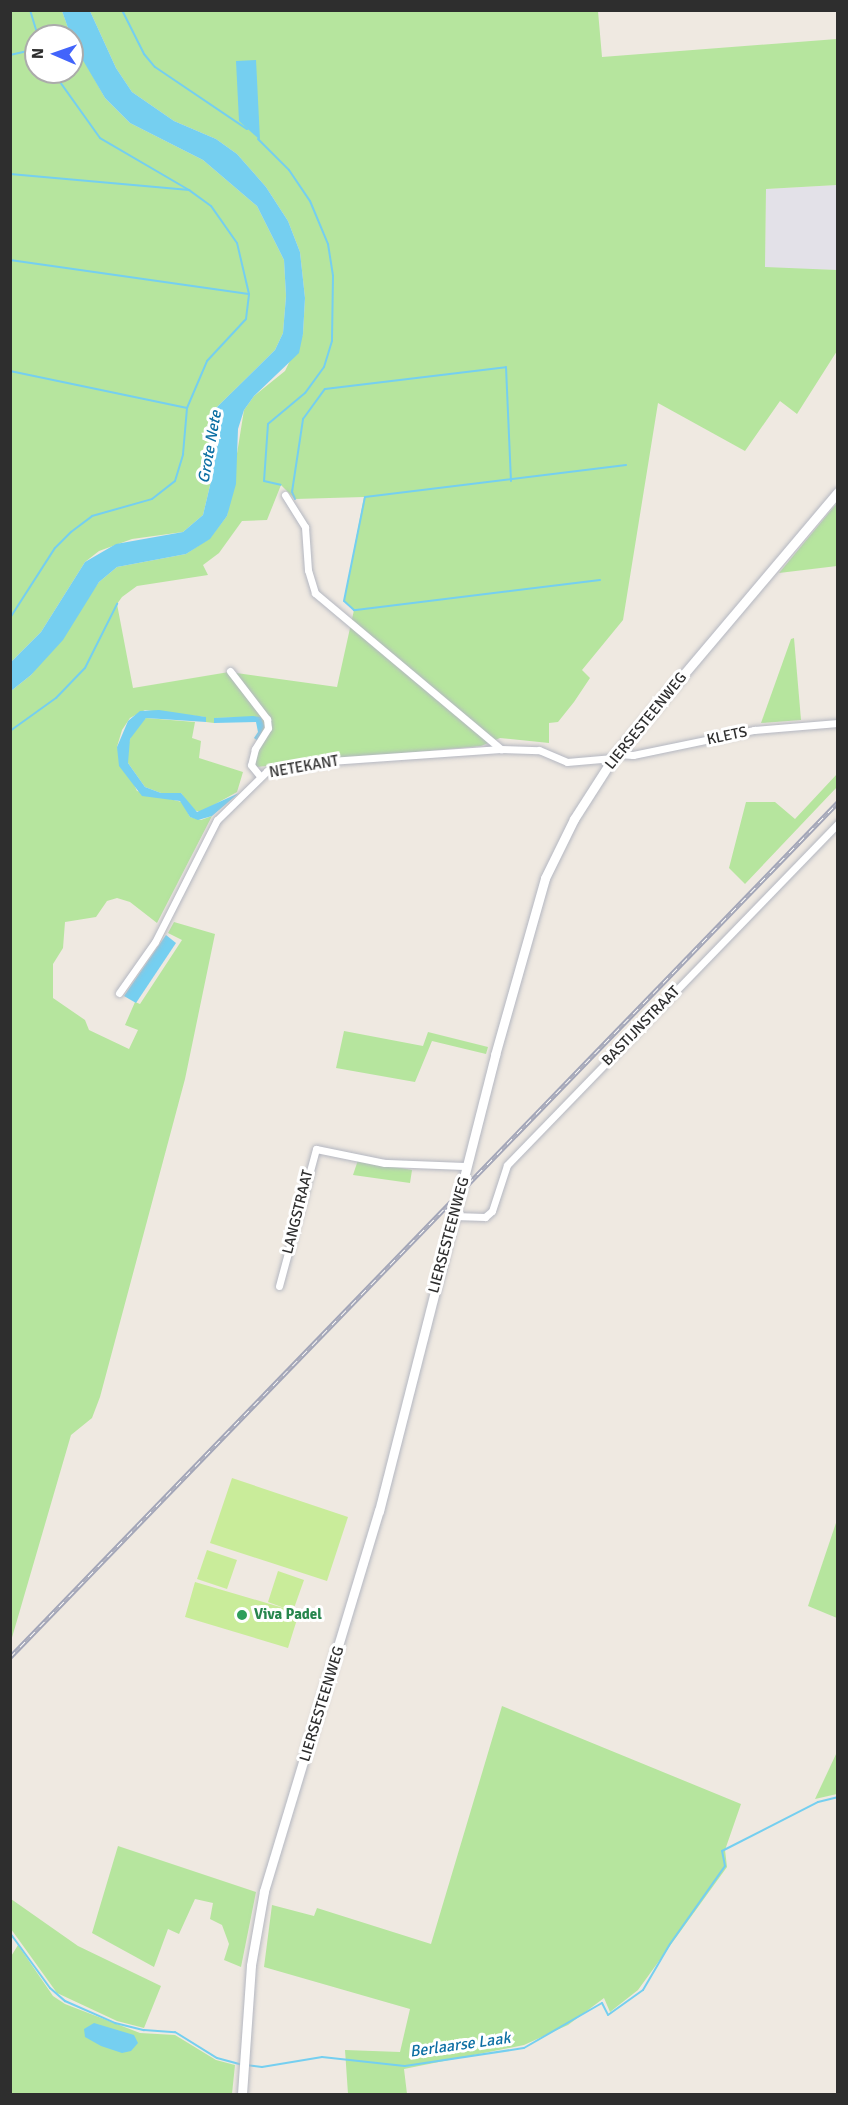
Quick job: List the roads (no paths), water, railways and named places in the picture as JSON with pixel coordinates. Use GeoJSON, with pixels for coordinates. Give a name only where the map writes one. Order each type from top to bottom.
{"type":"FeatureCollection","features":[{"type":"Feature","properties":{"kind":"street","name":"LIERSESTEENWEG"},"geometry":{"type":"LineString","coordinates":[[242,2094],[251,1965],[264,1891],[379,1511],[467,1166],[545,878],[573,819],[615,756],[837,492]]}},
{"type":"Feature","properties":{"kind":"street"},"geometry":{"type":"LineString","coordinates":[[285,495],[305,527],[311,588],[323,601],[501,749]]}},
{"type":"Feature","properties":{"kind":"street"},"geometry":{"type":"LineString","coordinates":[[230,671],[267,719],[268,728],[255,749],[251,765],[260,776]]}},
{"type":"Feature","properties":{"kind":"street","name":"KLETS"},"geometry":{"type":"LineString","coordinates":[[615,756],[633,755],[754,730],[837,723]]}},
{"type":"Feature","properties":{"kind":"street","name":"NETEKANT"},"geometry":{"type":"LineString","coordinates":[[119,993],[155,942],[217,820],[251,790],[260,776],[267,771],[330,761],[501,749],[539,750],[567,762],[615,756]]}},
{"type":"Feature","properties":{"kind":"street","name":"BASTIJNSTRAAT"},"geometry":{"type":"LineString","coordinates":[[454,1216],[485,1217],[492,1211],[507,1165],[837,823]]}},
{"type":"Feature","properties":{"kind":"street","name":"LANGSTRAAT"},"geometry":{"type":"LineString","coordinates":[[279,1286],[316,1149],[385,1162],[467,1166]]}},
{"type":"Feature","properties":{"kind":"water"},"geometry":{"type":"Polygon","coordinates":[[[62,11],[90,11],[116,68],[132,92],[174,121],[216,139],[237,154],[266,187],[288,221],[300,252],[305,298],[303,334],[299,353],[254,396],[244,410],[238,429],[236,484],[227,516],[210,539],[186,554],[117,567],[99,582],[63,640],[31,675],[11,691],[11,662],[41,632],[85,562],[116,544],[183,532],[203,515],[212,477],[216,408],[275,350],[283,333],[286,296],[284,260],[257,206],[203,160],[130,123],[105,98],[84,62],[84,24],[67,24],[62,11]]]}},
{"type":"Feature","properties":{"kind":"water"},"geometry":{"type":"Polygon","coordinates":[[[256,60],[260,140],[239,121],[236,61],[256,60]]]}},
{"type":"Feature","properties":{"kind":"water"},"geometry":{"type":"Polygon","coordinates":[[[159,710],[206,717],[206,722],[146,718],[130,739],[128,763],[145,787],[161,793],[181,793],[197,812],[239,793],[212,816],[198,820],[190,817],[180,801],[142,796],[119,766],[117,747],[128,721],[140,711],[159,710]]]}},
{"type":"Feature","properties":{"kind":"water"},"geometry":{"type":"Polygon","coordinates":[[[261,717],[264,726],[258,741],[254,738],[258,732],[256,722],[214,723],[214,718],[261,717]]]}},
{"type":"Feature","properties":{"kind":"water"},"geometry":{"type":"Polygon","coordinates":[[[166,935],[176,943],[136,1003],[124,996],[166,935]]]}},
{"type":"Feature","properties":{"kind":"water"},"geometry":{"type":"Polygon","coordinates":[[[94,2023],[134,2035],[138,2043],[131,2051],[122,2053],[101,2046],[85,2037],[84,2029],[94,2023]]]}},
{"type":"Feature","properties":{"kind":"waterway"},"geometry":{"type":"LineString","coordinates":[[30,10],[34,24]]}},
{"type":"Feature","properties":{"kind":"waterway"},"geometry":{"type":"LineString","coordinates":[[122,10],[144,54],[155,67],[247,129]]}},
{"type":"Feature","properties":{"kind":"waterway"},"geometry":{"type":"LineString","coordinates":[[10,55],[24,52]]}},
{"type":"Feature","properties":{"kind":"waterway"},"geometry":{"type":"LineString","coordinates":[[10,174],[189,190],[100,138],[62,84]]}},
{"type":"Feature","properties":{"kind":"waterway"},"geometry":{"type":"LineString","coordinates":[[258,139],[289,170],[310,201],[328,244],[333,276],[332,341],[324,367],[305,393],[268,424],[264,481],[281,485]]}},
{"type":"Feature","properties":{"kind":"waterway"},"geometry":{"type":"LineString","coordinates":[[10,260],[249,294],[237,243],[211,206],[189,190]]}},
{"type":"Feature","properties":{"kind":"waterway"},"geometry":{"type":"LineString","coordinates":[[10,371],[187,408],[207,361],[246,319],[249,294]]}},
{"type":"Feature","properties":{"kind":"waterway"},"geometry":{"type":"LineString","coordinates":[[295,499],[292,492],[303,419],[325,389],[506,367],[511,481]]}},
{"type":"Feature","properties":{"kind":"waterway"},"geometry":{"type":"LineString","coordinates":[[10,618],[55,548],[71,532],[92,516],[152,499],[175,481],[183,454],[187,408]]}},
{"type":"Feature","properties":{"kind":"waterway"},"geometry":{"type":"LineString","coordinates":[[600,580],[354,610],[344,601],[365,497],[626,465]]}},
{"type":"Feature","properties":{"kind":"waterway"},"geometry":{"type":"LineString","coordinates":[[10,731],[56,698],[85,668],[117,604]]}},
{"type":"Feature","properties":{"kind":"waterway","name":"Berlaarse Laak"},"geometry":{"type":"LineString","coordinates":[[246,2065],[262,2067],[322,2057],[405,2066],[524,2048],[602,2003],[608,2015],[643,1990],[670,1944],[725,1866],[722,1851],[818,1802],[838,1797]]}},
{"type":"Feature","properties":{"kind":"waterway","name":"Berlaarse Laak"},"geometry":{"type":"LineString","coordinates":[[10,1933],[50,1988],[65,2001],[115,2023],[144,2030],[175,2032],[217,2058],[240,2064]]}},
{"type":"Feature","properties":{"kind":"railway"},"geometry":{"type":"LineString","coordinates":[[10,1657],[838,802]]}},
{"type":"Feature","properties":{"kind":"place","name":"Viva Padel"},"geometry":{"type":"Point","coordinates":[242,1615]}},
{"type":"Feature","properties":{"kind":"water label","name":"Grote Nete"},"geometry":{"type":"Point","coordinates":[210,447]}}]}
